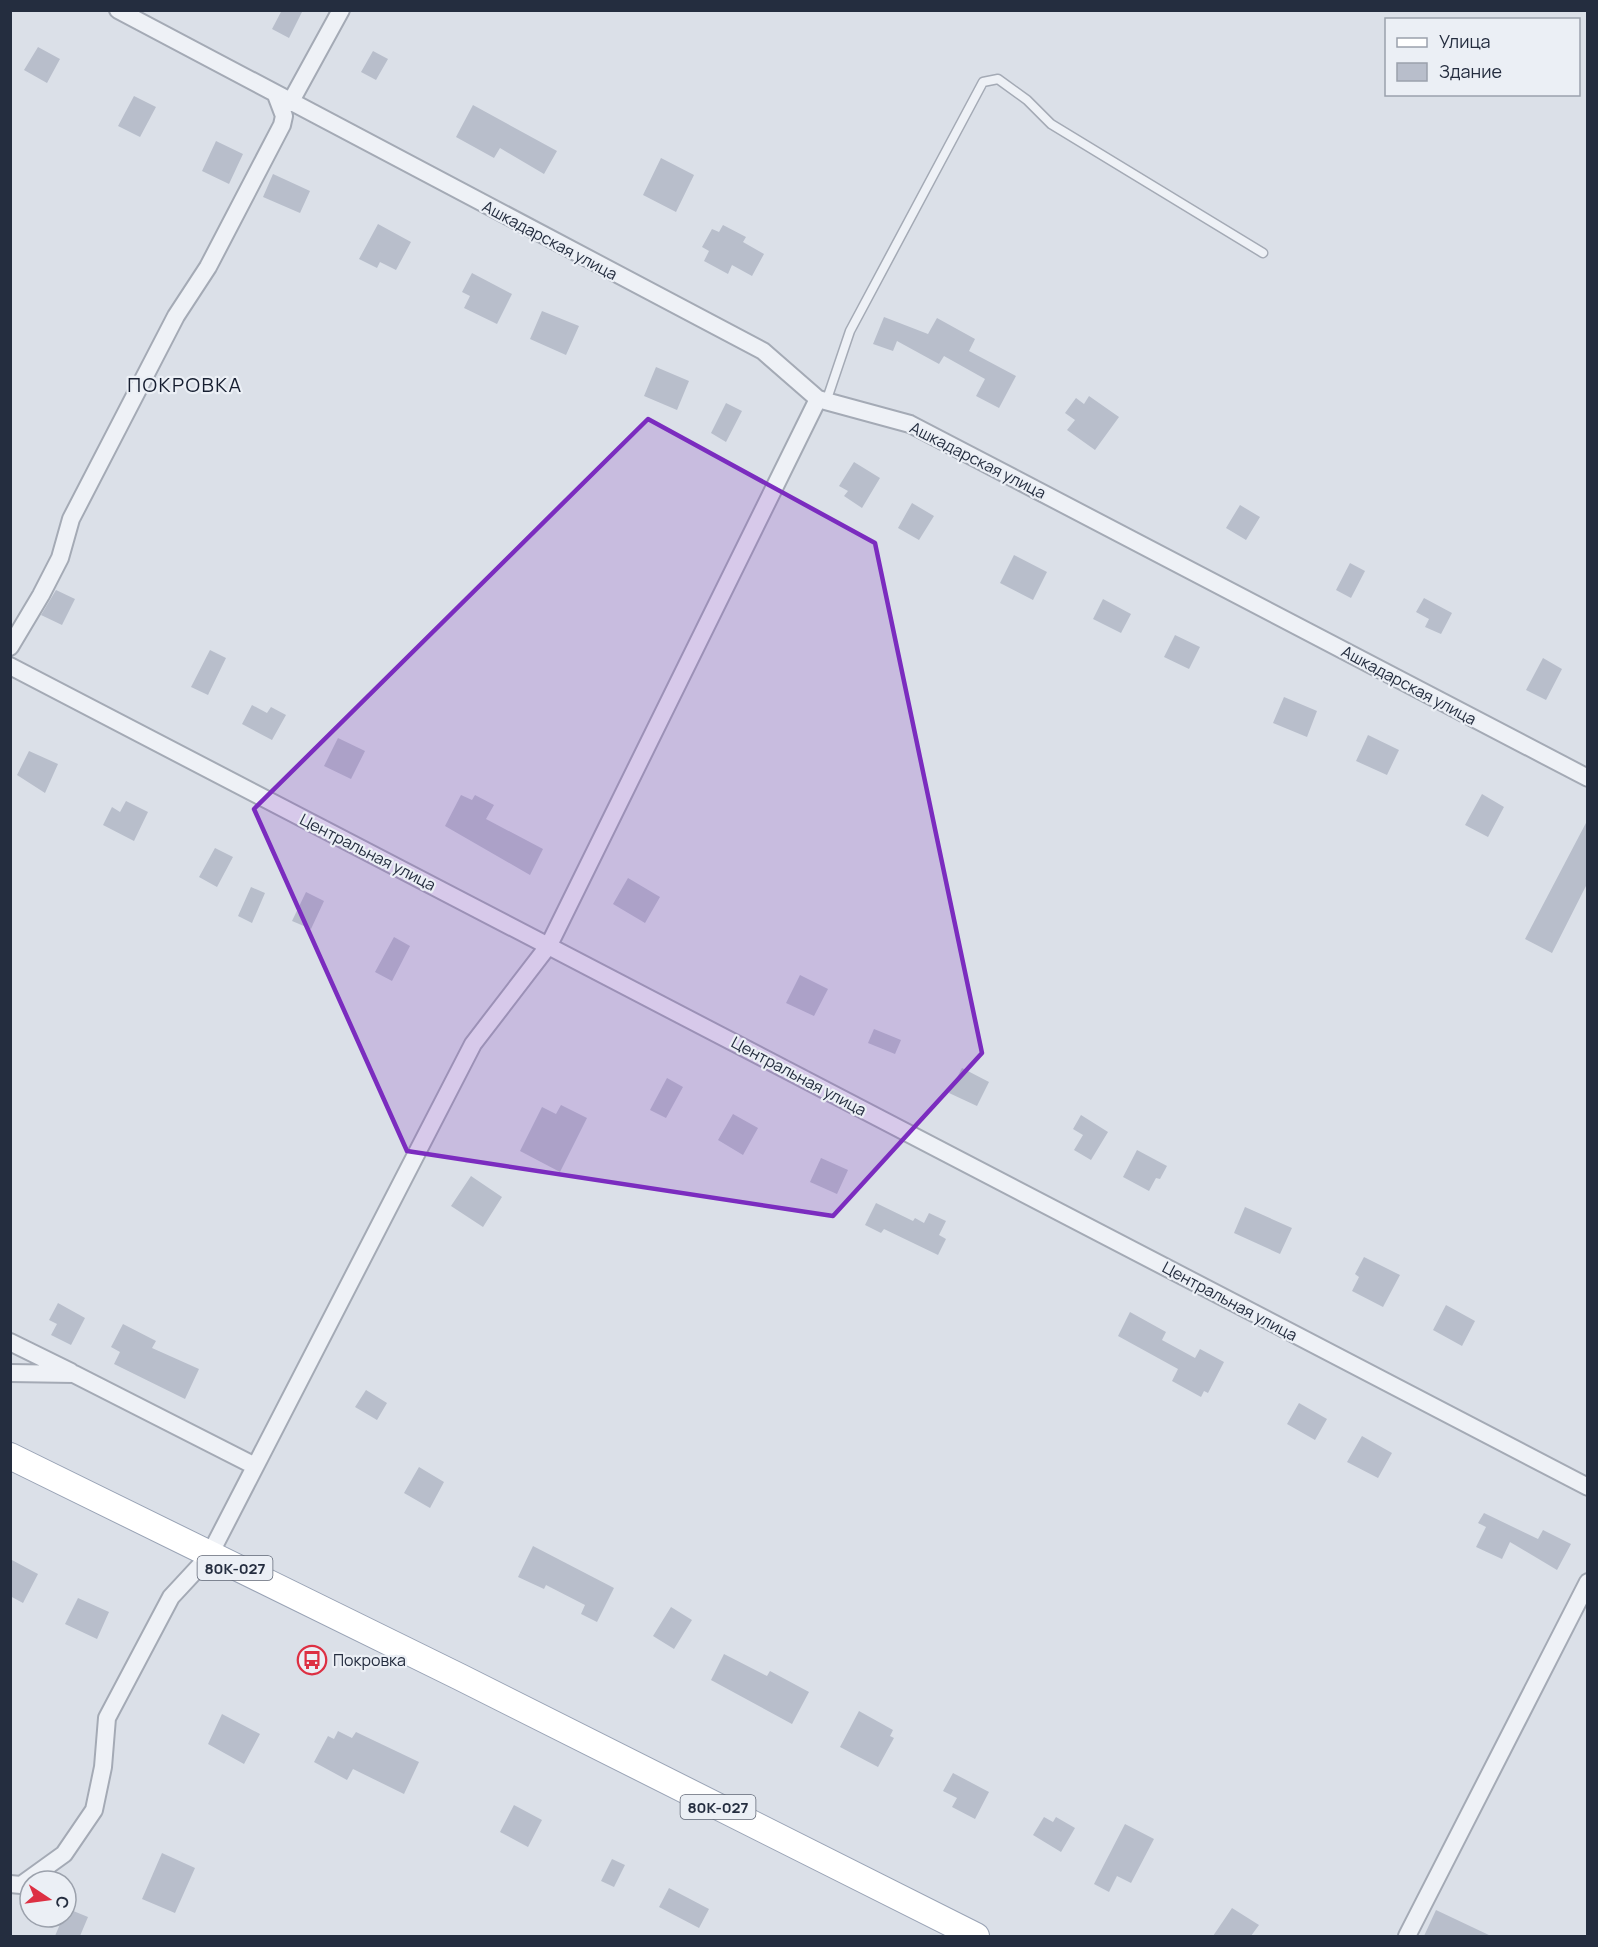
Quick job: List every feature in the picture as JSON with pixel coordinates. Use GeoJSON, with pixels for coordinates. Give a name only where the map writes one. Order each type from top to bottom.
{"type":"FeatureCollection","features":[{"type":"Feature","properties":{"kind":"main road","name":"80К-027"},"geometry":{"type":"LineString","coordinates":[[10,1456],[208,1556],[460,1677],[976,1936]]}},
{"type":"Feature","properties":{"kind":"street","name":"Ашкадарская улица"},"geometry":{"type":"LineString","coordinates":[[118,10],[763,351],[822,400],[910,424],[1587,778]]}},
{"type":"Feature","properties":{"kind":"street"},"geometry":{"type":"LineString","coordinates":[[10,647],[60,558],[71,519],[176,316],[208,267],[282,125],[283,99],[340,10]]}},
{"type":"Feature","properties":{"kind":"street"},"geometry":{"type":"LineString","coordinates":[[10,1884],[21,1885],[64,1854],[94,1810],[102,1767],[107,1718],[171,1597],[208,1556],[473,1044],[549,945],[822,400]]}},
{"type":"Feature","properties":{"kind":"street","name":"Центральная улица"},"geometry":{"type":"LineString","coordinates":[[10,666],[1587,1487]]}},
{"type":"Feature","properties":{"kind":"street"},"geometry":{"type":"LineString","coordinates":[[10,1342],[255,1466]]}},
{"type":"Feature","properties":{"kind":"street"},"geometry":{"type":"LineString","coordinates":[[10,1373],[74,1374]]}},
{"type":"Feature","properties":{"kind":"street"},"geometry":{"type":"LineString","coordinates":[[1407,1936],[1587,1582]]}},
{"type":"Feature","properties":{"kind":"lane"},"geometry":{"type":"LineString","coordinates":[[822,400],[850,331],[983,82],[998,80],[1027,100],[1051,124],[1263,253]]}},
{"type":"Feature","properties":{"kind":"highlighted area"},"geometry":{"type":"Polygon","coordinates":[[[648,419],[875,543],[982,1053],[833,1216],[407,1151],[254,809],[648,419]]]}},
{"type":"Feature","properties":{"kind":"building"},"geometry":{"type":"Polygon","coordinates":[[[282,10],[303,10],[289,38],[272,29],[282,10]]]}},
{"type":"Feature","properties":{"kind":"building"},"geometry":{"type":"Polygon","coordinates":[[[38,47],[60,59],[47,83],[24,70],[38,47]]]}},
{"type":"Feature","properties":{"kind":"building"},"geometry":{"type":"Polygon","coordinates":[[[373,51],[388,59],[376,80],[361,72],[373,51]]]}},
{"type":"Feature","properties":{"kind":"building"},"geometry":{"type":"Polygon","coordinates":[[[134,96],[156,107],[140,137],[118,126],[134,96]]]}},
{"type":"Feature","properties":{"kind":"building"},"geometry":{"type":"Polygon","coordinates":[[[473,105],[557,151],[544,174],[500,148],[494,158],[456,137],[473,105]]]}},
{"type":"Feature","properties":{"kind":"building"},"geometry":{"type":"Polygon","coordinates":[[[216,141],[243,154],[229,184],[202,171],[216,141]]]}},
{"type":"Feature","properties":{"kind":"building"},"geometry":{"type":"Polygon","coordinates":[[[661,158],[694,175],[676,212],[643,195],[661,158]]]}},
{"type":"Feature","properties":{"kind":"building"},"geometry":{"type":"Polygon","coordinates":[[[273,174],[310,191],[300,213],[263,197],[273,174]]]}},
{"type":"Feature","properties":{"kind":"building"},"geometry":{"type":"Polygon","coordinates":[[[378,224],[411,242],[396,270],[380,262],[377,268],[359,259],[378,224]]]}},
{"type":"Feature","properties":{"kind":"building"},"geometry":{"type":"Polygon","coordinates":[[[723,225],[746,237],[743,242],[764,254],[752,276],[732,265],[728,274],[704,261],[709,251],[702,247],[712,229],[719,232],[723,225]]]}},
{"type":"Feature","properties":{"kind":"building"},"geometry":{"type":"Polygon","coordinates":[[[472,273],[512,294],[497,324],[464,308],[470,296],[462,292],[472,273]]]}},
{"type":"Feature","properties":{"kind":"building"},"geometry":{"type":"Polygon","coordinates":[[[542,311],[579,326],[566,355],[530,339],[542,311]]]}},
{"type":"Feature","properties":{"kind":"building"},"geometry":{"type":"Polygon","coordinates":[[[884,317],[928,334],[937,318],[975,339],[969,351],[1016,376],[999,408],[976,396],[985,379],[944,356],[939,364],[897,341],[893,351],[873,344],[884,317]]]}},
{"type":"Feature","properties":{"kind":"building"},"geometry":{"type":"Polygon","coordinates":[[[656,367],[689,381],[677,410],[644,396],[656,367]]]}},
{"type":"Feature","properties":{"kind":"building"},"geometry":{"type":"Polygon","coordinates":[[[1089,396],[1119,417],[1095,450],[1067,430],[1075,420],[1065,413],[1076,398],[1084,404],[1089,396]]]}},
{"type":"Feature","properties":{"kind":"building"},"geometry":{"type":"Polygon","coordinates":[[[726,403],[742,411],[726,442],[711,433],[726,403]]]}},
{"type":"Feature","properties":{"kind":"building"},"geometry":{"type":"Polygon","coordinates":[[[854,462],[880,478],[862,508],[844,496],[848,491],[839,486],[854,462]]]}},
{"type":"Feature","properties":{"kind":"building"},"geometry":{"type":"Polygon","coordinates":[[[912,503],[934,516],[919,540],[898,528],[912,503]]]}},
{"type":"Feature","properties":{"kind":"building"},"geometry":{"type":"Polygon","coordinates":[[[1240,505],[1260,517],[1246,540],[1226,528],[1240,505]]]}},
{"type":"Feature","properties":{"kind":"building"},"geometry":{"type":"Polygon","coordinates":[[[1014,555],[1047,572],[1033,600],[1000,583],[1014,555]]]}},
{"type":"Feature","properties":{"kind":"building"},"geometry":{"type":"Polygon","coordinates":[[[1350,563],[1365,571],[1351,598],[1336,590],[1350,563]]]}},
{"type":"Feature","properties":{"kind":"building"},"geometry":{"type":"Polygon","coordinates":[[[56,590],[75,599],[62,625],[41,615],[56,590]]]}},
{"type":"Feature","properties":{"kind":"building"},"geometry":{"type":"Polygon","coordinates":[[[1424,598],[1452,613],[1441,634],[1425,627],[1429,619],[1416,612],[1424,598]]]}},
{"type":"Feature","properties":{"kind":"building"},"geometry":{"type":"Polygon","coordinates":[[[1103,599],[1131,614],[1121,633],[1093,619],[1103,599]]]}},
{"type":"Feature","properties":{"kind":"building"},"geometry":{"type":"Polygon","coordinates":[[[1175,635],[1200,647],[1189,669],[1164,657],[1175,635]]]}},
{"type":"Feature","properties":{"kind":"building"},"geometry":{"type":"Polygon","coordinates":[[[210,650],[226,658],[208,695],[191,687],[210,650]]]}},
{"type":"Feature","properties":{"kind":"building"},"geometry":{"type":"Polygon","coordinates":[[[1543,658],[1562,669],[1546,700],[1526,690],[1543,658]]]}},
{"type":"Feature","properties":{"kind":"building"},"geometry":{"type":"Polygon","coordinates":[[[1284,697],[1317,711],[1307,737],[1273,723],[1284,697]]]}},
{"type":"Feature","properties":{"kind":"building"},"geometry":{"type":"Polygon","coordinates":[[[252,705],[267,713],[271,707],[286,715],[272,740],[242,724],[252,705]]]}},
{"type":"Feature","properties":{"kind":"building"},"geometry":{"type":"Polygon","coordinates":[[[1368,735],[1399,750],[1387,775],[1356,761],[1368,735]]]}},
{"type":"Feature","properties":{"kind":"building"},"geometry":{"type":"Polygon","coordinates":[[[338,738],[365,751],[351,779],[324,766],[338,738]]]}},
{"type":"Feature","properties":{"kind":"building"},"geometry":{"type":"Polygon","coordinates":[[[29,751],[58,764],[45,793],[17,775],[29,751]]]}},
{"type":"Feature","properties":{"kind":"building"},"geometry":{"type":"Polygon","coordinates":[[[1482,794],[1504,807],[1488,837],[1465,825],[1482,794]]]}},
{"type":"Feature","properties":{"kind":"building"},"geometry":{"type":"Polygon","coordinates":[[[461,795],[472,800],[475,795],[494,805],[486,819],[543,849],[530,875],[445,826],[461,795]]]}},
{"type":"Feature","properties":{"kind":"building"},"geometry":{"type":"Polygon","coordinates":[[[126,801],[148,812],[134,841],[103,825],[112,807],[120,812],[126,801]]]}},
{"type":"Feature","properties":{"kind":"building"},"geometry":{"type":"Polygon","coordinates":[[[1587,821],[1587,884],[1552,953],[1525,939],[1587,821]]]}},
{"type":"Feature","properties":{"kind":"building"},"geometry":{"type":"Polygon","coordinates":[[[215,848],[233,857],[217,887],[199,877],[215,848]]]}},
{"type":"Feature","properties":{"kind":"building"},"geometry":{"type":"Polygon","coordinates":[[[628,878],[660,897],[645,923],[613,904],[628,878]]]}},
{"type":"Feature","properties":{"kind":"building"},"geometry":{"type":"Polygon","coordinates":[[[251,887],[265,893],[252,923],[238,916],[251,887]]]}},
{"type":"Feature","properties":{"kind":"building"},"geometry":{"type":"Polygon","coordinates":[[[306,892],[324,901],[311,929],[292,921],[306,892]]]}},
{"type":"Feature","properties":{"kind":"building"},"geometry":{"type":"Polygon","coordinates":[[[394,937],[410,946],[392,981],[375,972],[394,937]]]}},
{"type":"Feature","properties":{"kind":"building"},"geometry":{"type":"Polygon","coordinates":[[[800,975],[828,989],[814,1016],[786,1003],[800,975]]]}},
{"type":"Feature","properties":{"kind":"building"},"geometry":{"type":"Polygon","coordinates":[[[874,1029],[901,1040],[895,1054],[868,1043],[874,1029]]]}},
{"type":"Feature","properties":{"kind":"building"},"geometry":{"type":"Polygon","coordinates":[[[962,1068],[989,1082],[977,1106],[949,1093],[962,1068]]]}},
{"type":"Feature","properties":{"kind":"building"},"geometry":{"type":"Polygon","coordinates":[[[667,1078],[683,1087],[666,1118],[650,1110],[667,1078]]]}},
{"type":"Feature","properties":{"kind":"building"},"geometry":{"type":"Polygon","coordinates":[[[561,1105],[587,1118],[560,1172],[520,1151],[542,1107],[556,1114],[561,1105]]]}},
{"type":"Feature","properties":{"kind":"building"},"geometry":{"type":"Polygon","coordinates":[[[733,1114],[758,1128],[743,1155],[718,1140],[733,1114]]]}},
{"type":"Feature","properties":{"kind":"building"},"geometry":{"type":"Polygon","coordinates":[[[1081,1115],[1108,1132],[1091,1160],[1074,1150],[1083,1135],[1073,1129],[1081,1115]]]}},
{"type":"Feature","properties":{"kind":"building"},"geometry":{"type":"Polygon","coordinates":[[[1137,1150],[1167,1166],[1160,1179],[1156,1178],[1149,1191],[1123,1177],[1137,1150]]]}},
{"type":"Feature","properties":{"kind":"building"},"geometry":{"type":"Polygon","coordinates":[[[821,1158],[848,1170],[837,1194],[810,1182],[821,1158]]]}},
{"type":"Feature","properties":{"kind":"building"},"geometry":{"type":"Polygon","coordinates":[[[471,1176],[502,1197],[483,1227],[451,1206],[471,1176]]]}},
{"type":"Feature","properties":{"kind":"building"},"geometry":{"type":"Polygon","coordinates":[[[876,1203],[913,1221],[915,1218],[924,1223],[929,1213],[946,1221],[939,1235],[946,1239],[938,1255],[884,1229],[881,1233],[865,1225],[876,1203]]]}},
{"type":"Feature","properties":{"kind":"building"},"geometry":{"type":"Polygon","coordinates":[[[1245,1207],[1292,1228],[1280,1254],[1234,1233],[1245,1207]]]}},
{"type":"Feature","properties":{"kind":"building"},"geometry":{"type":"Polygon","coordinates":[[[1364,1257],[1400,1275],[1383,1307],[1352,1291],[1359,1277],[1355,1274],[1364,1257]]]}},
{"type":"Feature","properties":{"kind":"building"},"geometry":{"type":"Polygon","coordinates":[[[58,1303],[85,1318],[71,1345],[51,1335],[57,1324],[49,1320],[58,1303]]]}},
{"type":"Feature","properties":{"kind":"building"},"geometry":{"type":"Polygon","coordinates":[[[1446,1305],[1475,1321],[1462,1346],[1433,1330],[1446,1305]]]}},
{"type":"Feature","properties":{"kind":"building"},"geometry":{"type":"Polygon","coordinates":[[[1130,1312],[1166,1332],[1162,1340],[1195,1358],[1200,1349],[1224,1362],[1208,1393],[1204,1391],[1201,1397],[1172,1381],[1178,1369],[1118,1336],[1130,1312]]]}},
{"type":"Feature","properties":{"kind":"building"},"geometry":{"type":"Polygon","coordinates":[[[123,1324],[156,1341],[152,1348],[199,1369],[185,1399],[114,1364],[120,1352],[111,1347],[123,1324]]]}},
{"type":"Feature","properties":{"kind":"building"},"geometry":{"type":"Polygon","coordinates":[[[366,1390],[387,1403],[377,1420],[355,1407],[366,1390]]]}},
{"type":"Feature","properties":{"kind":"building"},"geometry":{"type":"Polygon","coordinates":[[[1299,1403],[1327,1419],[1315,1440],[1287,1424],[1299,1403]]]}},
{"type":"Feature","properties":{"kind":"building"},"geometry":{"type":"Polygon","coordinates":[[[1362,1436],[1392,1453],[1378,1478],[1347,1462],[1362,1436]]]}},
{"type":"Feature","properties":{"kind":"building"},"geometry":{"type":"Polygon","coordinates":[[[419,1467],[444,1482],[430,1508],[404,1493],[419,1467]]]}},
{"type":"Feature","properties":{"kind":"building"},"geometry":{"type":"Polygon","coordinates":[[[1484,1513],[1538,1539],[1543,1530],[1571,1544],[1557,1570],[1510,1542],[1502,1559],[1476,1547],[1486,1527],[1478,1523],[1484,1513]]]}},
{"type":"Feature","properties":{"kind":"building"},"geometry":{"type":"Polygon","coordinates":[[[533,1546],[614,1588],[597,1622],[581,1614],[585,1605],[546,1585],[544,1589],[518,1577],[533,1546]]]}},
{"type":"Feature","properties":{"kind":"building"},"geometry":{"type":"Polygon","coordinates":[[[10,1559],[38,1574],[23,1603],[10,1596],[10,1559]]]}},
{"type":"Feature","properties":{"kind":"building"},"geometry":{"type":"Polygon","coordinates":[[[78,1598],[109,1612],[97,1639],[65,1624],[78,1598]]]}},
{"type":"Feature","properties":{"kind":"building"},"geometry":{"type":"Polygon","coordinates":[[[671,1607],[692,1620],[674,1649],[653,1636],[671,1607]]]}},
{"type":"Feature","properties":{"kind":"building"},"geometry":{"type":"Polygon","coordinates":[[[724,1654],[767,1676],[770,1671],[809,1692],[792,1724],[711,1680],[724,1654]]]}},
{"type":"Feature","properties":{"kind":"building"},"geometry":{"type":"Polygon","coordinates":[[[859,1711],[893,1730],[890,1736],[894,1738],[878,1767],[840,1747],[859,1711]]]}},
{"type":"Feature","properties":{"kind":"building"},"geometry":{"type":"Polygon","coordinates":[[[222,1714],[260,1734],[244,1764],[208,1744],[222,1714]]]}},
{"type":"Feature","properties":{"kind":"building"},"geometry":{"type":"Polygon","coordinates":[[[338,1731],[352,1738],[356,1732],[419,1762],[404,1794],[353,1769],[347,1780],[314,1762],[328,1736],[334,1739],[338,1731]]]}},
{"type":"Feature","properties":{"kind":"building"},"geometry":{"type":"Polygon","coordinates":[[[953,1773],[989,1792],[975,1819],[952,1807],[957,1798],[943,1791],[953,1773]]]}},
{"type":"Feature","properties":{"kind":"building"},"geometry":{"type":"Polygon","coordinates":[[[514,1805],[542,1820],[528,1847],[500,1832],[514,1805]]]}},
{"type":"Feature","properties":{"kind":"building"},"geometry":{"type":"Polygon","coordinates":[[[1044,1817],[1053,1822],[1056,1817],[1075,1828],[1061,1852],[1033,1835],[1044,1817]]]}},
{"type":"Feature","properties":{"kind":"building"},"geometry":{"type":"Polygon","coordinates":[[[1125,1824],[1154,1839],[1131,1883],[1117,1876],[1109,1892],[1094,1884],[1125,1824]]]}},
{"type":"Feature","properties":{"kind":"building"},"geometry":{"type":"Polygon","coordinates":[[[162,1853],[195,1868],[175,1913],[142,1899],[162,1853]]]}},
{"type":"Feature","properties":{"kind":"building"},"geometry":{"type":"Polygon","coordinates":[[[612,1859],[625,1865],[614,1887],[601,1881],[612,1859]]]}},
{"type":"Feature","properties":{"kind":"building"},"geometry":{"type":"Polygon","coordinates":[[[669,1888],[709,1909],[699,1928],[659,1907],[669,1888]]]}},
{"type":"Feature","properties":{"kind":"building"},"geometry":{"type":"Polygon","coordinates":[[[1232,1908],[1259,1925],[1251,1936],[1213,1936],[1232,1908]]]}},
{"type":"Feature","properties":{"kind":"building"},"geometry":{"type":"Polygon","coordinates":[[[1436,1910],[1491,1936],[1424,1936],[1436,1910]]]}},
{"type":"Feature","properties":{"kind":"building"},"geometry":{"type":"Polygon","coordinates":[[[78,1913],[88,1917],[80,1936],[55,1936],[58,1929],[78,1929],[78,1913]]]}},
{"type":"Feature","properties":{"kind":"place","name":"Покровка"},"geometry":{"type":"Point","coordinates":[312,1660]}},
{"type":"Feature","properties":{"kind":"district","name":"ПОКРОВКА"},"geometry":{"type":"Point","coordinates":[185,384]}}]}
